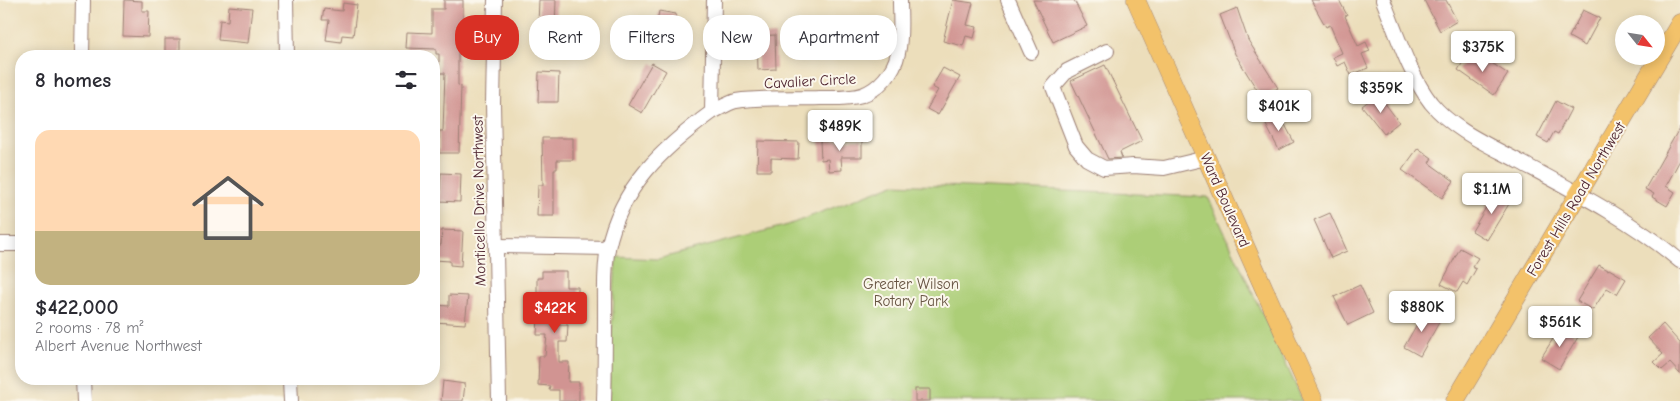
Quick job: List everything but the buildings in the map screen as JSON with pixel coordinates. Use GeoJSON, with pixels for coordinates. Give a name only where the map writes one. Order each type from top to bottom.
{"type":"FeatureCollection","features":[{"type":"Feature","properties":{"kind":"main road","name":"Ward Boulevard"},"geometry":{"type":"LineString","coordinates":[[1136,0],[1314,401]]}},
{"type":"Feature","properties":{"kind":"main road","name":"Forest Hills Road Northwest"},"geometry":{"type":"LineString","coordinates":[[1455,401],[1680,23]]}},
{"type":"Feature","properties":{"kind":"street"},"geometry":{"type":"LineString","coordinates":[[82,50],[83,0]]}},
{"type":"Feature","properties":{"kind":"street"},"geometry":{"type":"LineString","coordinates":[[286,0],[287,50]]}},
{"type":"Feature","properties":{"kind":"street","name":"Monticello Drive Northwest"},"geometry":{"type":"LineString","coordinates":[[495,0],[493,103],[499,401]]}},
{"type":"Feature","properties":{"kind":"street"},"geometry":{"type":"LineString","coordinates":[[712,112],[714,0]]}},
{"type":"Feature","properties":{"kind":"street","name":"Cavalier Circle"},"geometry":{"type":"LineString","coordinates":[[604,401],[606,262],[608,248],[623,206],[642,175],[680,135],[712,112],[734,101],[850,98],[874,89],[885,80],[893,68],[898,55],[900,0]]}},
{"type":"Feature","properties":{"kind":"street"},"geometry":{"type":"LineString","coordinates":[[1008,0],[1031,52]]}},
{"type":"Feature","properties":{"kind":"street"},"geometry":{"type":"LineString","coordinates":[[1383,0],[1422,91],[1441,114],[1465,132],[1579,194],[1636,229],[1680,260]]}},
{"type":"Feature","properties":{"kind":"street"},"geometry":{"type":"LineString","coordinates":[[1107,51],[1067,71],[1053,86],[1076,146],[1087,159],[1104,168],[1133,166],[1164,168],[1206,158]]}},
{"type":"Feature","properties":{"kind":"street"},"geometry":{"type":"LineString","coordinates":[[0,244],[15,244]]}},
{"type":"Feature","properties":{"kind":"street"},"geometry":{"type":"LineString","coordinates":[[497,246],[608,248]]}},
{"type":"Feature","properties":{"kind":"street"},"geometry":{"type":"LineString","coordinates":[[83,385],[84,401]]}},
{"type":"Feature","properties":{"kind":"street"},"geometry":{"type":"LineString","coordinates":[[290,385],[291,401]]}},
{"type":"Feature","properties":{"kind":"green space","name":"Greater Wilson Rotary Park"},"geometry":{"type":"Polygon","coordinates":[[[894,184],[1208,197],[1303,401],[608,401],[616,257],[658,259],[788,225],[894,184]]]}}]}
